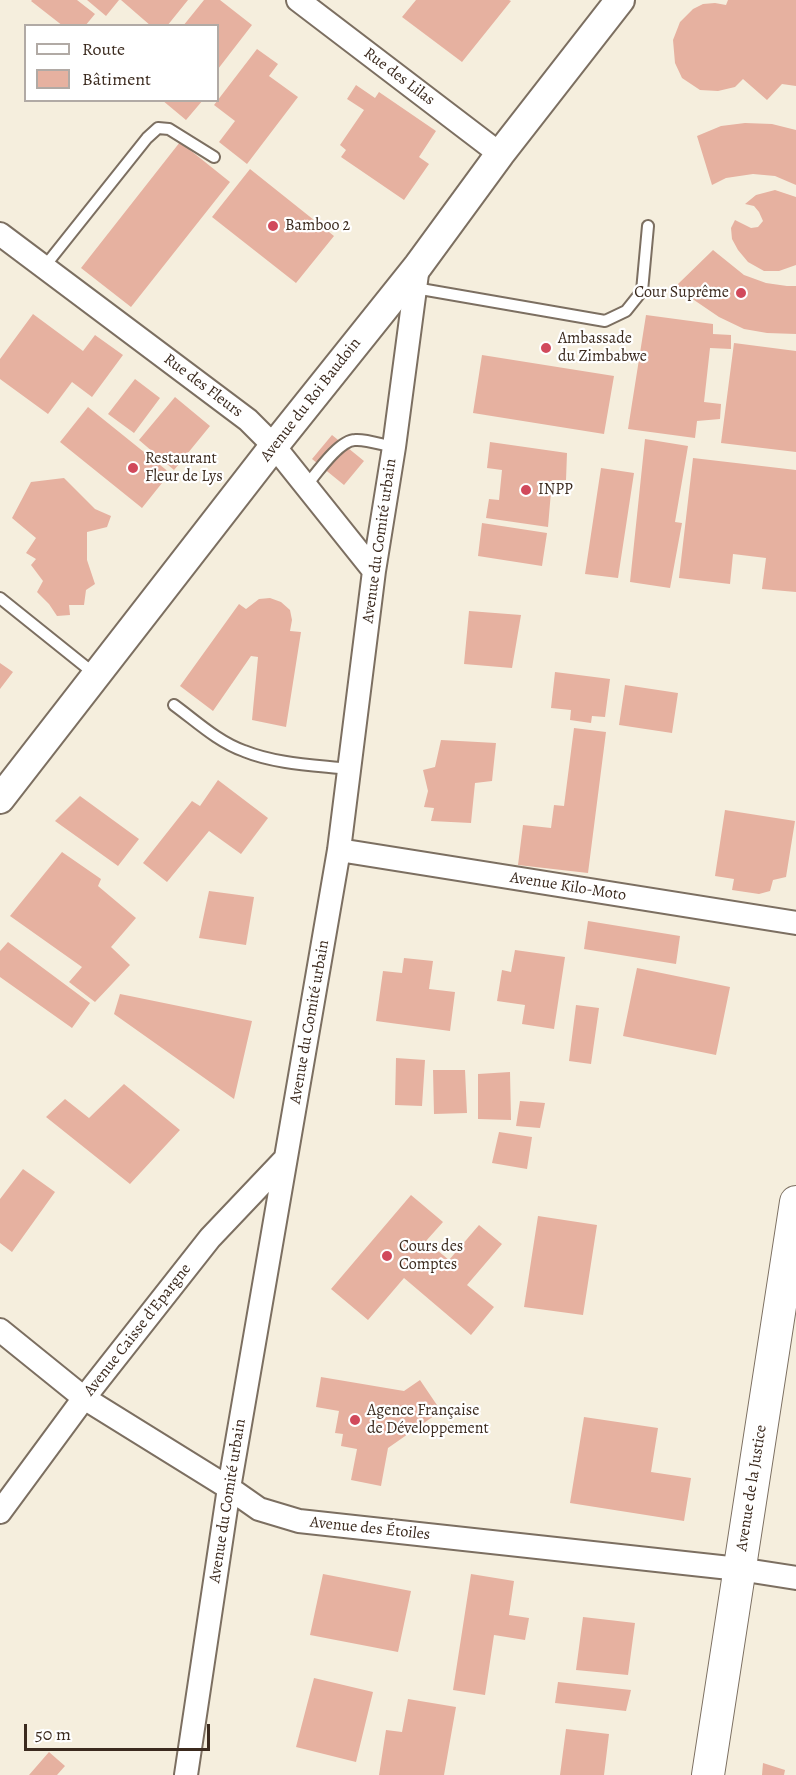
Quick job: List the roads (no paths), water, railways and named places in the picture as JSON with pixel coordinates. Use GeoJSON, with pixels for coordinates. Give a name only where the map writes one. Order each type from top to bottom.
{"type":"FeatureCollection","features":[{"type":"Feature","properties":{"kind":"main road","name":"Avenue de la Justice"},"geometry":{"type":"LineString","coordinates":[[708,1775],[796,1202]]}},
{"type":"Feature","properties":{"kind":"street","name":"Rue des Lilas"},"geometry":{"type":"LineString","coordinates":[[298,0],[501,154]]}},
{"type":"Feature","properties":{"kind":"street","name":"Avenue du Roi Baudoin"},"geometry":{"type":"LineString","coordinates":[[0,799],[274,446],[416,277],[501,154],[620,0]]}},
{"type":"Feature","properties":{"kind":"street","name":"Rue des Fleurs"},"geometry":{"type":"LineString","coordinates":[[0,234],[248,420],[274,446],[374,571]]}},
{"type":"Feature","properties":{"kind":"street","name":"Avenue du Comité urbain"},"geometry":{"type":"LineString","coordinates":[[186,1775],[229,1488],[339,850],[374,571],[394,447],[416,277]]}},
{"type":"Feature","properties":{"kind":"street","name":"Avenue Kilo-Moto"},"geometry":{"type":"LineString","coordinates":[[339,850],[796,923]]}},
{"type":"Feature","properties":{"kind":"street","name":"Avenue Caisse d'Epargne"},"geometry":{"type":"LineString","coordinates":[[0,1512],[84,1398],[210,1238],[286,1158]]}},
{"type":"Feature","properties":{"kind":"street","name":"Avenue des Étoiles"},"geometry":{"type":"LineString","coordinates":[[0,1330],[84,1398],[260,1509],[299,1521],[739,1569],[796,1578]]}},
{"type":"Feature","properties":{"kind":"lane"},"geometry":{"type":"LineString","coordinates":[[45,266],[147,138],[158,128],[169,129],[214,157]]}},
{"type":"Feature","properties":{"kind":"lane"},"geometry":{"type":"LineString","coordinates":[[416,277],[605,321],[626,311],[642,291],[648,226]]}},
{"type":"Feature","properties":{"kind":"lane"},"geometry":{"type":"LineString","coordinates":[[306,486],[339,447],[347,442],[355,440],[394,447]]}},
{"type":"Feature","properties":{"kind":"lane"},"geometry":{"type":"LineString","coordinates":[[0,598],[96,675]]}},
{"type":"Feature","properties":{"kind":"lane"},"geometry":{"type":"LineString","coordinates":[[174,705],[223,740],[243,751],[270,759],[349,769]]}},
{"type":"Feature","properties":{"kind":"place","name":"Bamboo 2"},"geometry":{"type":"Point","coordinates":[273,226]}},
{"type":"Feature","properties":{"kind":"place","name":"Cour Suprême"},"geometry":{"type":"Point","coordinates":[741,293]}},
{"type":"Feature","properties":{"kind":"place","name":"Ambassade du Zimbabwe"},"geometry":{"type":"Point","coordinates":[546,348]}},
{"type":"Feature","properties":{"kind":"place","name":"Restaurant Fleur de Lys"},"geometry":{"type":"Point","coordinates":[133,468]}},
{"type":"Feature","properties":{"kind":"place","name":"INPP"},"geometry":{"type":"Point","coordinates":[526,490]}},
{"type":"Feature","properties":{"kind":"place","name":"Cours des Comptes"},"geometry":{"type":"Point","coordinates":[387,1256]}},
{"type":"Feature","properties":{"kind":"place","name":"Agence Française de Développement"},"geometry":{"type":"Point","coordinates":[355,1420]}}]}
